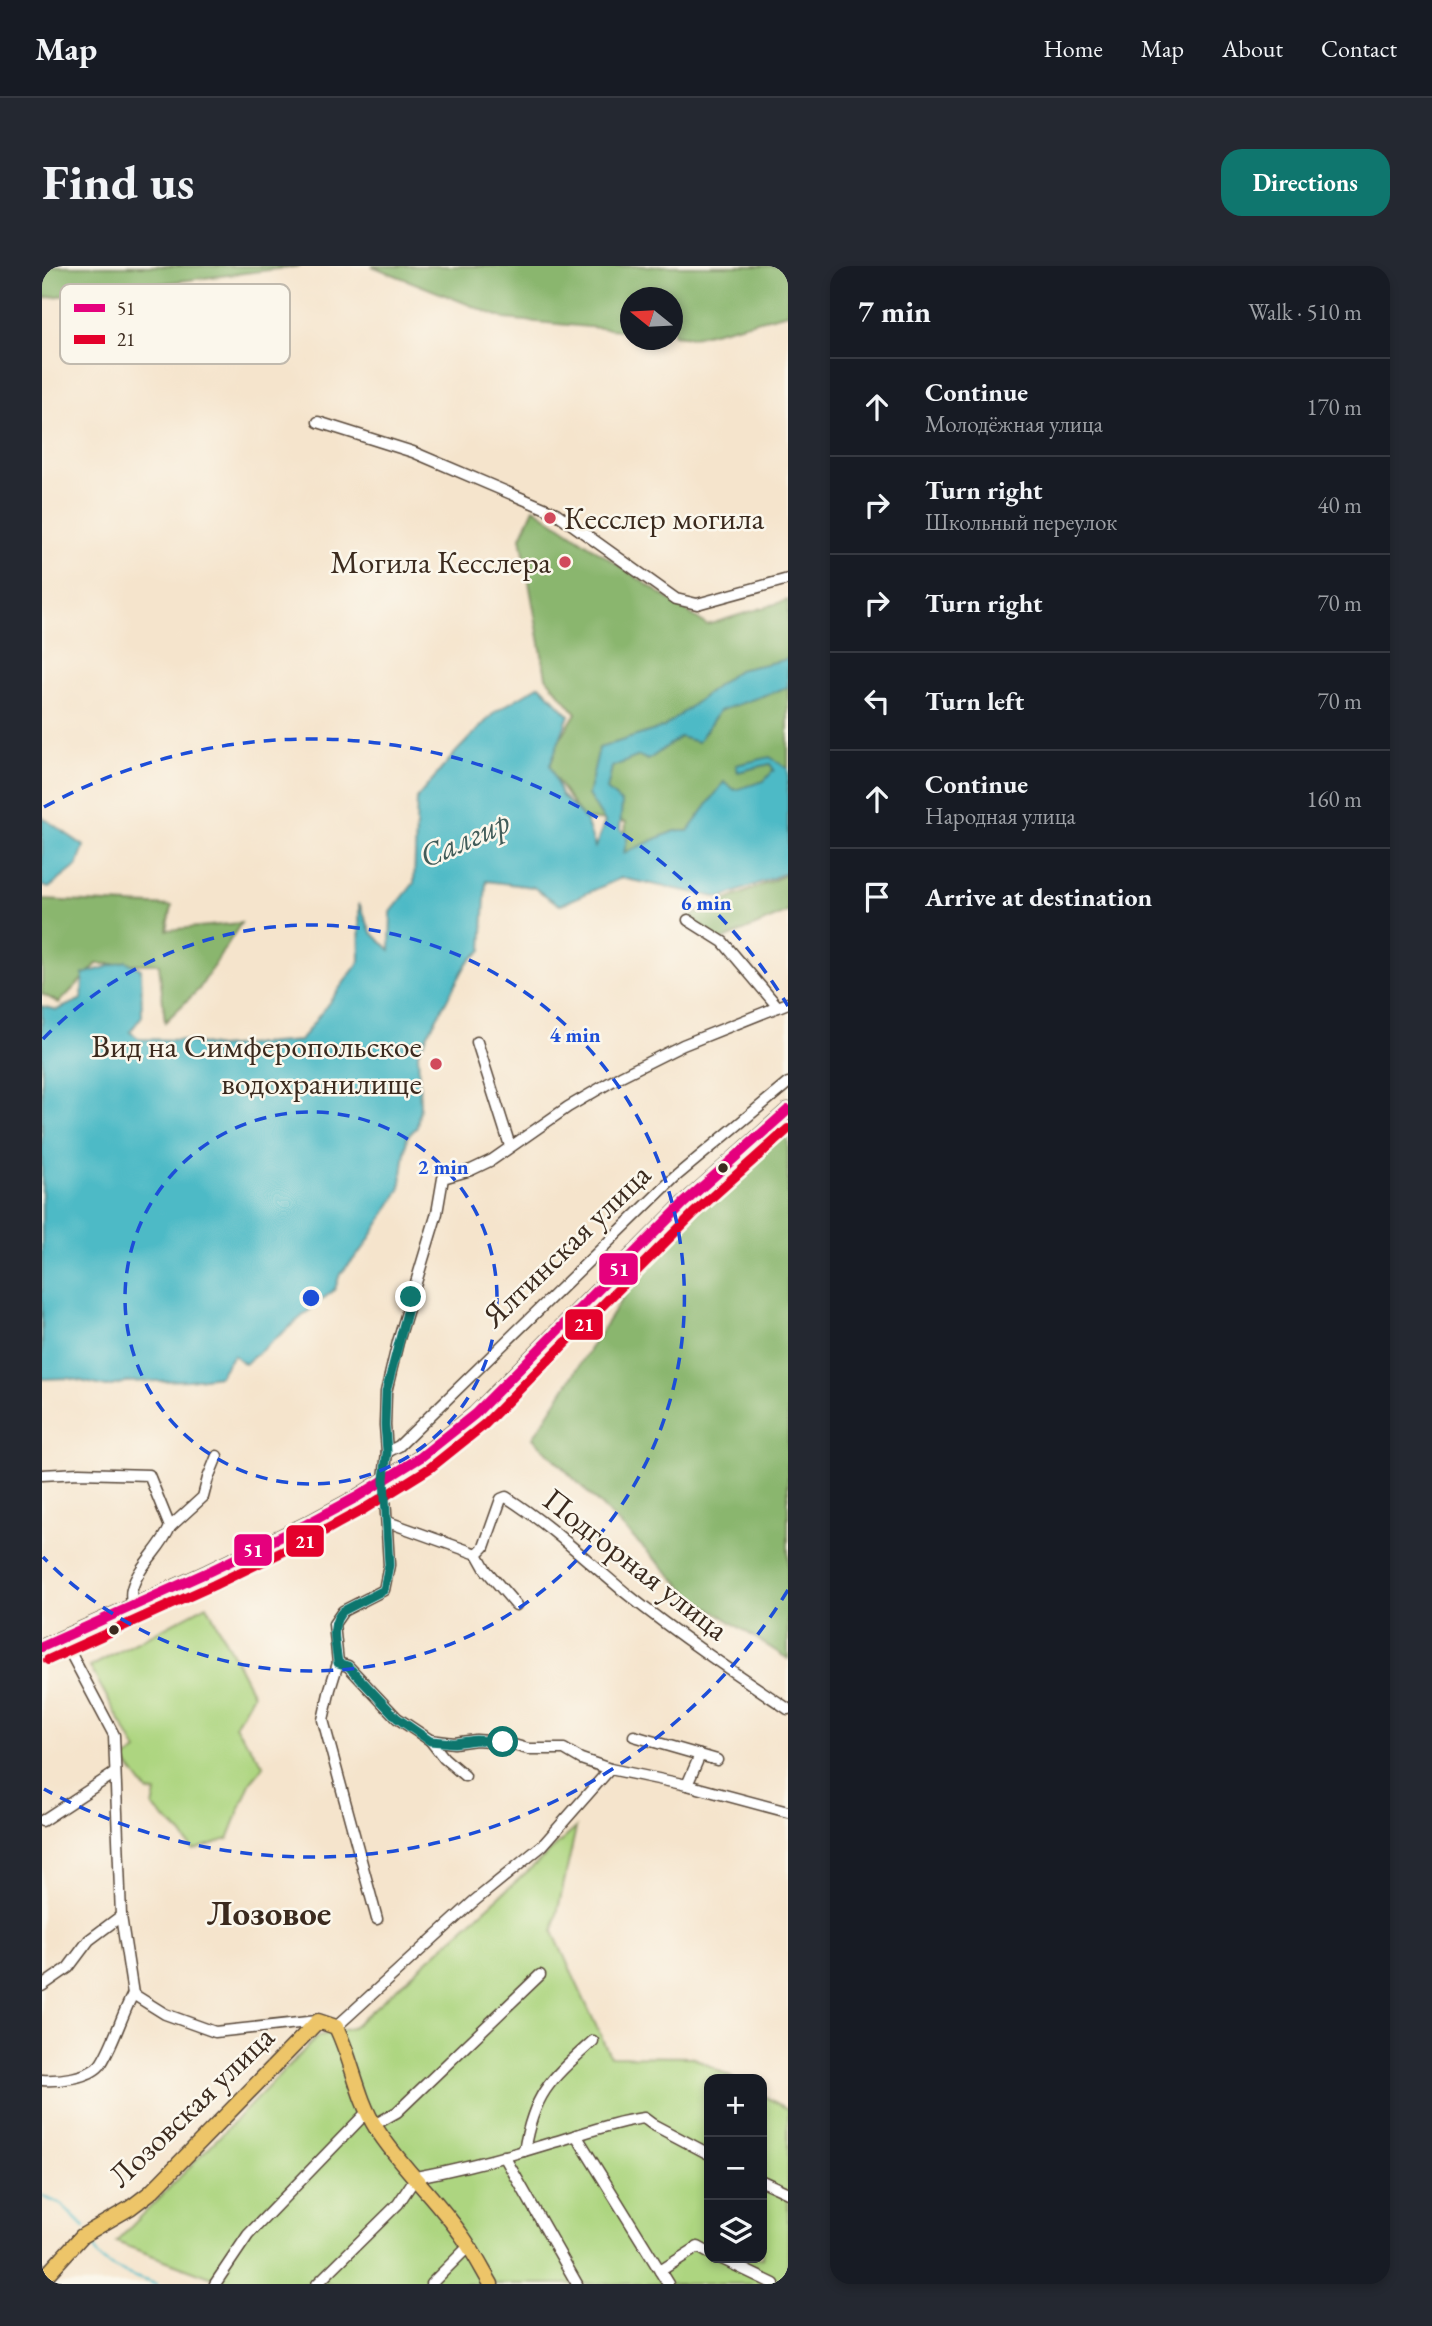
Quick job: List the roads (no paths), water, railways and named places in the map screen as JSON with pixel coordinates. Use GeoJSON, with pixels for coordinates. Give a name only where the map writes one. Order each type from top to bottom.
{"type":"FeatureCollection","features":[{"type":"Feature","properties":{"kind":"main road"},"geometry":{"type":"LineString","coordinates":[[42,1647],[307,1524],[421,1457],[475,1414],[684,1203],[788,1110]]}},
{"type":"Feature","properties":{"kind":"main road","name":"Лозовская улица"},"geometry":{"type":"LineString","coordinates":[[42,2280],[82,2236],[130,2208],[151,2192],[318,2021],[336,2027]]}},
{"type":"Feature","properties":{"kind":"main road"},"geometry":{"type":"LineString","coordinates":[[336,2027],[371,2118],[398,2160],[416,2177],[468,2246],[491,2284]]}},
{"type":"Feature","properties":{"kind":"street"},"geometry":{"type":"LineString","coordinates":[[318,422],[413,452],[556,513],[676,598],[697,604],[788,579]]}},
{"type":"Feature","properties":{"kind":"street"},"geometry":{"type":"LineString","coordinates":[[377,1919],[323,1720],[338,1663],[334,1624],[337,1616],[384,1590],[389,1565],[384,1479],[387,1452],[386,1392],[398,1342],[437,1213],[443,1178],[471,1171],[492,1160],[568,1107],[621,1076],[683,1045],[783,1005],[723,942],[688,920]]}},
{"type":"Feature","properties":{"kind":"street"},"geometry":{"type":"LineString","coordinates":[[477,1042],[510,1146]]}},
{"type":"Feature","properties":{"kind":"street","name":"Ялтинская улица"},"geometry":{"type":"LineString","coordinates":[[387,1452],[399,1446],[675,1177],[788,1083]]}},
{"type":"Feature","properties":{"kind":"street"},"geometry":{"type":"LineString","coordinates":[[132,1606],[131,1590],[145,1564],[165,1540],[170,1527],[203,1497],[217,1456]]}},
{"type":"Feature","properties":{"kind":"street"},"geometry":{"type":"LineString","coordinates":[[42,1475],[149,1475],[170,1527]]}},
{"type":"Feature","properties":{"kind":"street","name":"Подгорная улица"},"geometry":{"type":"LineString","coordinates":[[477,1554],[484,1547],[501,1499],[506,1497],[526,1509],[728,1670],[788,1709]]}},
{"type":"Feature","properties":{"kind":"street"},"geometry":{"type":"LineString","coordinates":[[388,1522],[477,1554],[486,1570],[516,1605]]}},
{"type":"Feature","properties":{"kind":"street"},"geometry":{"type":"LineString","coordinates":[[42,2080],[84,2074],[99,2066],[134,1994],[121,1916],[114,1735],[62,1637]]}},
{"type":"Feature","properties":{"kind":"street"},"geometry":{"type":"LineString","coordinates":[[338,1663],[348,1666],[397,1718],[430,1741],[444,1758],[465,1776]]}},
{"type":"Feature","properties":{"kind":"street"},"geometry":{"type":"LineString","coordinates":[[634,1736],[717,1759]]}},
{"type":"Feature","properties":{"kind":"street"},"geometry":{"type":"LineString","coordinates":[[430,1741],[454,1743],[476,1740],[503,1742],[528,1749],[564,1749],[581,1759],[610,1769],[687,1785],[788,1812]]}},
{"type":"Feature","properties":{"kind":"street"},"geometry":{"type":"LineString","coordinates":[[687,1785],[700,1755]]}},
{"type":"Feature","properties":{"kind":"street"},"geometry":{"type":"LineString","coordinates":[[336,2027],[473,1902],[542,1845],[610,1769]]}},
{"type":"Feature","properties":{"kind":"street"},"geometry":{"type":"LineString","coordinates":[[42,1821],[115,1773]]}},
{"type":"Feature","properties":{"kind":"street"},"geometry":{"type":"LineString","coordinates":[[42,1986],[68,1968],[89,1940],[121,1916]]}},
{"type":"Feature","properties":{"kind":"street"},"geometry":{"type":"LineString","coordinates":[[215,2284],[248,2235],[371,2118],[397,2112],[540,1975]]}},
{"type":"Feature","properties":{"kind":"street"},"geometry":{"type":"LineString","coordinates":[[134,1994],[165,2014],[215,2032],[318,2021]]}},
{"type":"Feature","properties":{"kind":"street"},"geometry":{"type":"LineString","coordinates":[[524,2151],[529,2123],[541,2093],[560,2071],[593,2041]]}},
{"type":"Feature","properties":{"kind":"street"},"geometry":{"type":"LineString","coordinates":[[317,2284],[398,2204],[416,2177],[460,2169],[615,2122],[644,2118],[704,2151]]}},
{"type":"Feature","properties":{"kind":"street"},"geometry":{"type":"LineString","coordinates":[[576,2135],[668,2284]]}},
{"type":"Feature","properties":{"kind":"street"},"geometry":{"type":"LineString","coordinates":[[504,2156],[577,2284]]}},
{"type":"Feature","properties":{"kind":"street"},"geometry":{"type":"LineString","coordinates":[[767,2182],[788,2193]]}},
{"type":"Feature","properties":{"kind":"street"},"geometry":{"type":"LineString","coordinates":[[431,2284],[468,2246]]}},
{"type":"Feature","properties":{"kind":"street"},"geometry":{"type":"LineString","coordinates":[[660,2271],[698,2247],[704,2250]]}},
{"type":"Feature","properties":{"kind":"street"},"geometry":{"type":"LineString","coordinates":[[730,2263],[774,2284]]}},
{"type":"Feature","properties":{"kind":"water","name":"Салгир"},"geometry":{"type":"Polygon","coordinates":[[[788,659],[788,687],[719,711],[698,742],[680,737],[648,760],[639,756],[612,767],[607,790],[622,803],[620,829],[628,835],[624,853],[674,831],[688,831],[724,782],[735,790],[764,781],[774,770],[770,764],[738,772],[736,765],[770,757],[788,769],[788,872],[721,898],[621,878],[560,905],[533,887],[486,881],[482,950],[467,963],[418,1052],[420,1106],[417,1127],[407,1137],[400,1190],[363,1249],[340,1274],[335,1289],[245,1364],[233,1355],[219,1376],[126,1382],[107,1387],[68,1378],[42,1379],[42,1006],[57,1010],[82,999],[83,974],[126,961],[141,969],[142,1016],[130,1032],[140,1039],[181,1040],[218,1047],[300,1041],[360,961],[359,903],[371,932],[390,950],[391,912],[414,883],[417,798],[495,712],[540,685],[569,715],[550,765],[561,795],[586,820],[595,847],[605,822],[588,795],[599,748],[664,727],[738,670],[788,659]]]}},
{"type":"Feature","properties":{"kind":"water"},"geometry":{"type":"Polygon","coordinates":[[[42,817],[84,846],[77,866],[49,888],[42,886],[42,817]]]}},
{"type":"Feature","properties":{"kind":"waterway"},"geometry":{"type":"LineString","coordinates":[[42,2196],[62,2205],[84,2227]]}},
{"type":"Feature","properties":{"kind":"waterway"},"geometry":{"type":"LineString","coordinates":[[91,2238],[97,2254],[107,2264],[156,2284]]}},
{"type":"Feature","properties":{"kind":"place","name":"Кесслер могила"},"geometry":{"type":"Point","coordinates":[550,518]}},
{"type":"Feature","properties":{"kind":"place","name":"Могила Кесслера"},"geometry":{"type":"Point","coordinates":[565,562]}},
{"type":"Feature","properties":{"kind":"place","name":"Вид на Симферопольское водохранилище"},"geometry":{"type":"Point","coordinates":[436,1064]}},
{"type":"Feature","properties":{"kind":"district","name":"Лозовое"},"geometry":{"type":"Point","coordinates":[269,1913]}}]}
